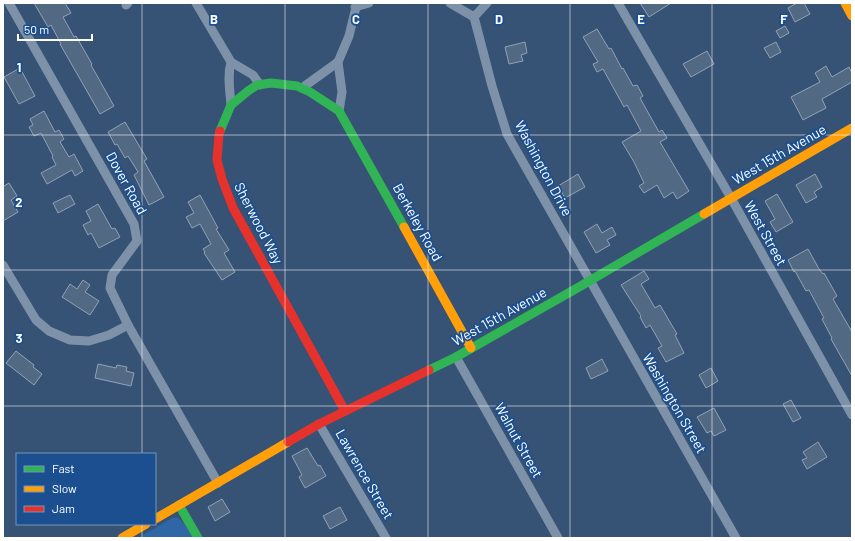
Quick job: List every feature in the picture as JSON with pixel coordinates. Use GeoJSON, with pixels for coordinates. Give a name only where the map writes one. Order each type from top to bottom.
{"type":"FeatureCollection","features":[{"type":"Feature","properties":{"kind":"street","name":"Dover Road"},"geometry":{"type":"LineString","coordinates":[[10,3],[134,224],[137,241],[112,275],[110,288],[128,324],[218,482]]}},
{"type":"Feature","properties":{"kind":"street"},"geometry":{"type":"LineString","coordinates":[[196,3],[231,62],[253,75],[260,85]]}},
{"type":"Feature","properties":{"kind":"street"},"geometry":{"type":"LineString","coordinates":[[339,111],[342,92],[338,62],[349,36],[356,5],[370,3]]}},
{"type":"Feature","properties":{"kind":"street"},"geometry":{"type":"LineString","coordinates":[[450,3],[474,16],[487,3]]}},
{"type":"Feature","properties":{"kind":"street","name":"West Street"},"geometry":{"type":"LineString","coordinates":[[618,3],[731,198],[852,415]]}},
{"type":"Feature","properties":{"kind":"street"},"geometry":{"type":"LineString","coordinates":[[845,3],[852,16]]}},
{"type":"Feature","properties":{"kind":"street","name":"Washington Drive"},"geometry":{"type":"LineString","coordinates":[[474,16],[492,86],[507,134],[590,281]]}},
{"type":"Feature","properties":{"kind":"street"},"geometry":{"type":"LineString","coordinates":[[231,62],[229,79],[231,105]]}},
{"type":"Feature","properties":{"kind":"street"},"geometry":{"type":"LineString","coordinates":[[302,88],[338,62]]}},
{"type":"Feature","properties":{"kind":"street","name":"Sherwood Way"},"geometry":{"type":"LineString","coordinates":[[339,111],[310,92],[297,86],[271,83],[257,85],[231,105],[219,134],[217,160],[222,179],[233,208],[345,411]]}},
{"type":"Feature","properties":{"kind":"street","name":"Berkeley Road"},"geometry":{"type":"LineString","coordinates":[[339,111],[471,348]]}},
{"type":"Feature","properties":{"kind":"street","name":"West 15th Avenue"},"geometry":{"type":"LineString","coordinates":[[156,518],[319,424],[456,357],[590,281],[852,128]]}},
{"type":"Feature","properties":{"kind":"street"},"geometry":{"type":"LineString","coordinates":[[3,265],[36,320],[49,331],[70,340],[89,341],[109,334],[128,324]]}},
{"type":"Feature","properties":{"kind":"street","name":"Washington Street"},"geometry":{"type":"LineString","coordinates":[[590,281],[736,538]]}},
{"type":"Feature","properties":{"kind":"street","name":"Walnut Street"},"geometry":{"type":"LineString","coordinates":[[456,357],[558,538]]}},
{"type":"Feature","properties":{"kind":"street","name":"Lawrence Street"},"geometry":{"type":"LineString","coordinates":[[319,424],[386,538]]}},
{"type":"Feature","properties":{"kind":"street"},"geometry":{"type":"LineString","coordinates":[[179,505],[198,538]]}},
{"type":"Feature","properties":{"kind":"street"},"geometry":{"type":"LineString","coordinates":[[122,538],[144,525]]}},
{"type":"Feature","properties":{"kind":"shaded area"},"geometry":{"type":"Polygon","coordinates":[[[176,517],[184,524],[193,538],[138,538],[172,518],[176,517]]]}},
{"type":"Feature","properties":{"kind":"building"},"geometry":{"type":"Polygon","coordinates":[[[34,3],[65,3],[71,13],[63,17],[74,37],[76,36],[114,106],[100,114],[60,44],[51,25],[48,27],[34,3]]]}},
{"type":"Feature","properties":{"kind":"building"},"geometry":{"type":"Polygon","coordinates":[[[640,3],[671,3],[649,17],[640,3]]]}},
{"type":"Feature","properties":{"kind":"building"},"geometry":{"type":"Polygon","coordinates":[[[797,3],[804,3],[810,14],[795,22],[788,8],[797,3]]]}},
{"type":"Feature","properties":{"kind":"building"},"geometry":{"type":"Polygon","coordinates":[[[785,26],[789,33],[780,38],[776,31],[785,26]]]}},
{"type":"Feature","properties":{"kind":"building"},"geometry":{"type":"Polygon","coordinates":[[[597,29],[609,49],[611,48],[633,86],[637,85],[643,96],[640,98],[659,132],[662,130],[667,138],[660,142],[689,191],[677,199],[673,192],[664,198],[657,185],[644,193],[639,186],[644,183],[622,142],[641,131],[627,105],[624,107],[603,69],[597,72],[593,64],[598,62],[583,37],[597,29]]]}},
{"type":"Feature","properties":{"kind":"building"},"geometry":{"type":"Polygon","coordinates":[[[525,42],[527,53],[521,55],[523,61],[509,64],[505,47],[525,42]]]}},
{"type":"Feature","properties":{"kind":"building"},"geometry":{"type":"Polygon","coordinates":[[[776,42],[781,52],[770,58],[764,48],[776,42]]]}},
{"type":"Feature","properties":{"kind":"building"},"geometry":{"type":"Polygon","coordinates":[[[707,51],[714,64],[691,77],[683,64],[707,51]]]}},
{"type":"Feature","properties":{"kind":"building"},"geometry":{"type":"Polygon","coordinates":[[[826,66],[832,77],[849,67],[852,73],[852,82],[822,99],[826,108],[803,120],[791,97],[820,82],[815,73],[826,66]]]}},
{"type":"Feature","properties":{"kind":"building"},"geometry":{"type":"Polygon","coordinates":[[[20,68],[35,96],[19,104],[4,77],[20,68]]]}},
{"type":"Feature","properties":{"kind":"building"},"geometry":{"type":"Polygon","coordinates":[[[44,111],[55,132],[59,130],[64,139],[60,142],[69,157],[74,154],[83,171],[75,176],[72,170],[47,184],[41,173],[56,165],[41,133],[34,136],[29,127],[33,125],[30,119],[44,111]]]}},
{"type":"Feature","properties":{"kind":"building"},"geometry":{"type":"Polygon","coordinates":[[[125,122],[147,159],[144,161],[164,197],[149,205],[134,175],[138,172],[128,156],[125,158],[117,144],[115,145],[108,132],[125,122]]]}},
{"type":"Feature","properties":{"kind":"building"},"geometry":{"type":"Polygon","coordinates":[[[578,174],[585,187],[565,198],[558,186],[578,174]]]}},
{"type":"Feature","properties":{"kind":"building"},"geometry":{"type":"Polygon","coordinates":[[[815,174],[822,187],[814,192],[817,197],[806,203],[796,185],[815,174]]]}},
{"type":"Feature","properties":{"kind":"building"},"geometry":{"type":"Polygon","coordinates":[[[9,183],[17,196],[11,200],[18,212],[3,221],[3,185],[4,186],[9,183]]]}},
{"type":"Feature","properties":{"kind":"building"},"geometry":{"type":"Polygon","coordinates":[[[777,194],[793,222],[776,232],[770,222],[775,219],[765,201],[777,194]]]}},
{"type":"Feature","properties":{"kind":"building"},"geometry":{"type":"Polygon","coordinates":[[[70,195],[75,204],[58,213],[53,203],[70,195]]]}},
{"type":"Feature","properties":{"kind":"building"},"geometry":{"type":"Polygon","coordinates":[[[200,195],[218,228],[216,229],[229,250],[224,253],[235,272],[222,280],[204,253],[205,252],[203,249],[211,244],[200,224],[192,228],[186,217],[194,213],[188,202],[200,195]]]}},
{"type":"Feature","properties":{"kind":"building"},"geometry":{"type":"Polygon","coordinates":[[[98,204],[112,229],[115,228],[120,237],[99,248],[91,233],[88,235],[83,225],[91,221],[86,211],[98,204]]]}},
{"type":"Feature","properties":{"kind":"building"},"geometry":{"type":"Polygon","coordinates":[[[597,224],[602,233],[612,227],[616,235],[607,240],[610,245],[596,253],[584,232],[597,224]]]}},
{"type":"Feature","properties":{"kind":"building"},"geometry":{"type":"Polygon","coordinates":[[[808,249],[837,296],[833,299],[852,332],[852,376],[831,339],[832,338],[822,319],[824,318],[809,290],[806,291],[788,260],[808,249]]]}},
{"type":"Feature","properties":{"kind":"building"},"geometry":{"type":"Polygon","coordinates":[[[644,271],[649,279],[641,284],[655,308],[660,305],[677,334],[675,335],[684,353],[666,362],[658,348],[662,346],[650,325],[646,328],[640,317],[641,316],[621,285],[644,271]]]}},
{"type":"Feature","properties":{"kind":"building"},"geometry":{"type":"Polygon","coordinates":[[[83,280],[90,285],[85,292],[99,301],[90,315],[62,297],[70,284],[77,289],[83,280]]]}},
{"type":"Feature","properties":{"kind":"building"},"geometry":{"type":"Polygon","coordinates":[[[16,351],[34,365],[33,367],[42,374],[34,385],[6,363],[16,351]]]}},
{"type":"Feature","properties":{"kind":"building"},"geometry":{"type":"Polygon","coordinates":[[[602,359],[608,371],[591,379],[586,368],[602,359]]]}},
{"type":"Feature","properties":{"kind":"building"},"geometry":{"type":"Polygon","coordinates":[[[98,364],[116,368],[117,365],[127,367],[126,371],[134,373],[131,386],[95,378],[98,364]]]}},
{"type":"Feature","properties":{"kind":"building"},"geometry":{"type":"Polygon","coordinates":[[[711,368],[718,381],[706,388],[699,375],[711,368]]]}},
{"type":"Feature","properties":{"kind":"building"},"geometry":{"type":"Polygon","coordinates":[[[791,400],[801,418],[793,422],[783,404],[791,400]]]}},
{"type":"Feature","properties":{"kind":"building"},"geometry":{"type":"Polygon","coordinates":[[[714,408],[726,430],[714,436],[711,431],[707,433],[697,417],[714,408]]]}},
{"type":"Feature","properties":{"kind":"building"},"geometry":{"type":"Polygon","coordinates":[[[818,442],[827,457],[807,469],[802,460],[807,458],[803,452],[818,442]]]}},
{"type":"Feature","properties":{"kind":"building"},"geometry":{"type":"Polygon","coordinates":[[[307,448],[318,466],[320,465],[326,476],[305,488],[299,477],[302,475],[292,456],[307,448]]]}},
{"type":"Feature","properties":{"kind":"building"},"geometry":{"type":"Polygon","coordinates":[[[222,499],[230,512],[215,521],[208,507],[222,499]]]}},
{"type":"Feature","properties":{"kind":"building"},"geometry":{"type":"Polygon","coordinates":[[[340,507],[347,520],[330,529],[323,516],[340,507]]]}},
{"type":"Feature","properties":{"kind":"traffic: fast"},"geometry":{"type":"LineString","coordinates":[[220,131],[231,105],[257,85],[271,83],[297,86],[310,92],[339,111],[404,227]]}},
{"type":"Feature","properties":{"kind":"traffic: fast"},"geometry":{"type":"LineString","coordinates":[[429,370],[456,357],[704,214]]}},
{"type":"Feature","properties":{"kind":"traffic: fast"},"geometry":{"type":"LineString","coordinates":[[179,505],[198,538]]}},
{"type":"Feature","properties":{"kind":"traffic: slow"},"geometry":{"type":"LineString","coordinates":[[845,3],[852,16]]}},
{"type":"Feature","properties":{"kind":"traffic: slow"},"geometry":{"type":"LineString","coordinates":[[704,214],[852,128]]}},
{"type":"Feature","properties":{"kind":"traffic: slow"},"geometry":{"type":"LineString","coordinates":[[404,227],[471,348]]}},
{"type":"Feature","properties":{"kind":"traffic: slow"},"geometry":{"type":"LineString","coordinates":[[156,518],[288,442]]}},
{"type":"Feature","properties":{"kind":"traffic: slow"},"geometry":{"type":"LineString","coordinates":[[122,538],[144,525]]}},
{"type":"Feature","properties":{"kind":"traffic: jam"},"geometry":{"type":"LineString","coordinates":[[220,131],[217,160],[222,179],[233,208],[345,411]]}},
{"type":"Feature","properties":{"kind":"traffic: jam"},"geometry":{"type":"LineString","coordinates":[[288,442],[319,424],[429,370]]}}]}
